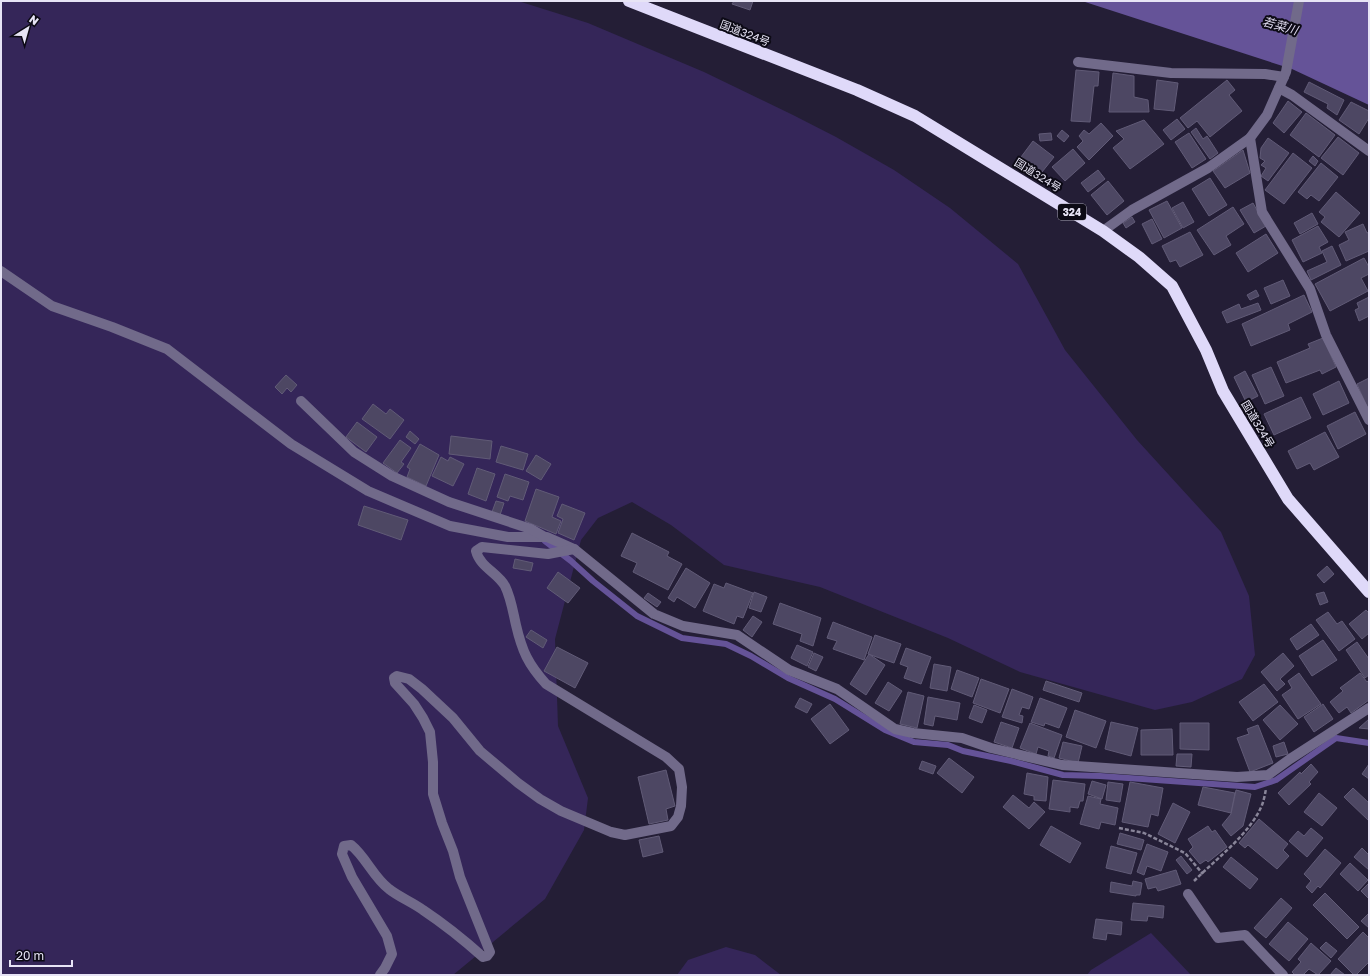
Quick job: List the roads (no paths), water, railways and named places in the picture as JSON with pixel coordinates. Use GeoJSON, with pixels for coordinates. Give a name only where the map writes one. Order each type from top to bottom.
{"type":"FeatureCollection","features":[{"type":"Feature","properties":{"kind":"highway","name":"国道324号"},"geometry":{"type":"LineString","coordinates":[[629,1],[857,90],[915,116],[1103,231],[1139,257],[1172,286],[1206,350],[1223,391],[1288,499],[1369,592]]}},
{"type":"Feature","properties":{"kind":"street"},"geometry":{"type":"LineString","coordinates":[[1103,231],[1132,210],[1208,168],[1250,138],[1267,115],[1285,75],[1299,1]]}},
{"type":"Feature","properties":{"kind":"street"},"geometry":{"type":"LineString","coordinates":[[1078,62],[1171,73],[1285,75]]}},
{"type":"Feature","properties":{"kind":"street"},"geometry":{"type":"LineString","coordinates":[[1279,88],[1292,94],[1369,151]]}},
{"type":"Feature","properties":{"kind":"street"},"geometry":{"type":"LineString","coordinates":[[1250,138],[1262,212],[1310,289],[1326,335],[1369,420]]}},
{"type":"Feature","properties":{"kind":"street"},"geometry":{"type":"LineString","coordinates":[[1,271],[52,306],[112,327],[167,349],[292,444],[368,490],[450,526],[508,537],[546,537]]}},
{"type":"Feature","properties":{"kind":"street"},"geometry":{"type":"LineString","coordinates":[[301,401],[354,452],[392,476],[449,502],[531,529],[574,549],[654,614],[683,626],[737,635],[789,670],[837,689],[895,729],[913,733],[962,738],[991,748],[1062,765],[1238,777],[1268,775],[1369,708]]}},
{"type":"Feature","properties":{"kind":"street"},"geometry":{"type":"LineString","coordinates":[[380,975],[386,968],[392,954],[388,936],[352,877],[342,854],[344,846],[351,845],[359,852],[372,871],[388,889],[422,909],[483,957],[487,956],[490,952],[460,877],[453,851],[433,794],[433,762],[430,732],[414,704],[395,683],[394,678],[397,676],[409,679],[422,688],[453,718],[480,751],[498,768],[540,799],[561,811],[610,832],[625,835],[671,826],[678,817],[681,806],[682,787],[679,769],[666,757],[546,684],[533,669],[523,651],[511,601],[504,585],[478,557],[476,551],[482,547],[548,554],[574,549]]}},
{"type":"Feature","properties":{"kind":"street"},"geometry":{"type":"LineString","coordinates":[[1188,894],[1218,938],[1245,935],[1283,975]]}},
{"type":"Feature","properties":{"kind":"water","name":"若菜川"},"geometry":{"type":"Polygon","coordinates":[[[1082,1],[1369,1],[1369,105],[1292,69],[1082,1]]]}},
{"type":"Feature","properties":{"kind":"waterway"},"geometry":{"type":"LineString","coordinates":[[545,541],[637,616],[682,638],[726,644],[751,656],[788,678],[835,699],[885,730],[914,742],[948,745],[963,751],[1011,761],[1063,775],[1100,776],[1255,787],[1276,780],[1336,738],[1369,743]]}}]}
